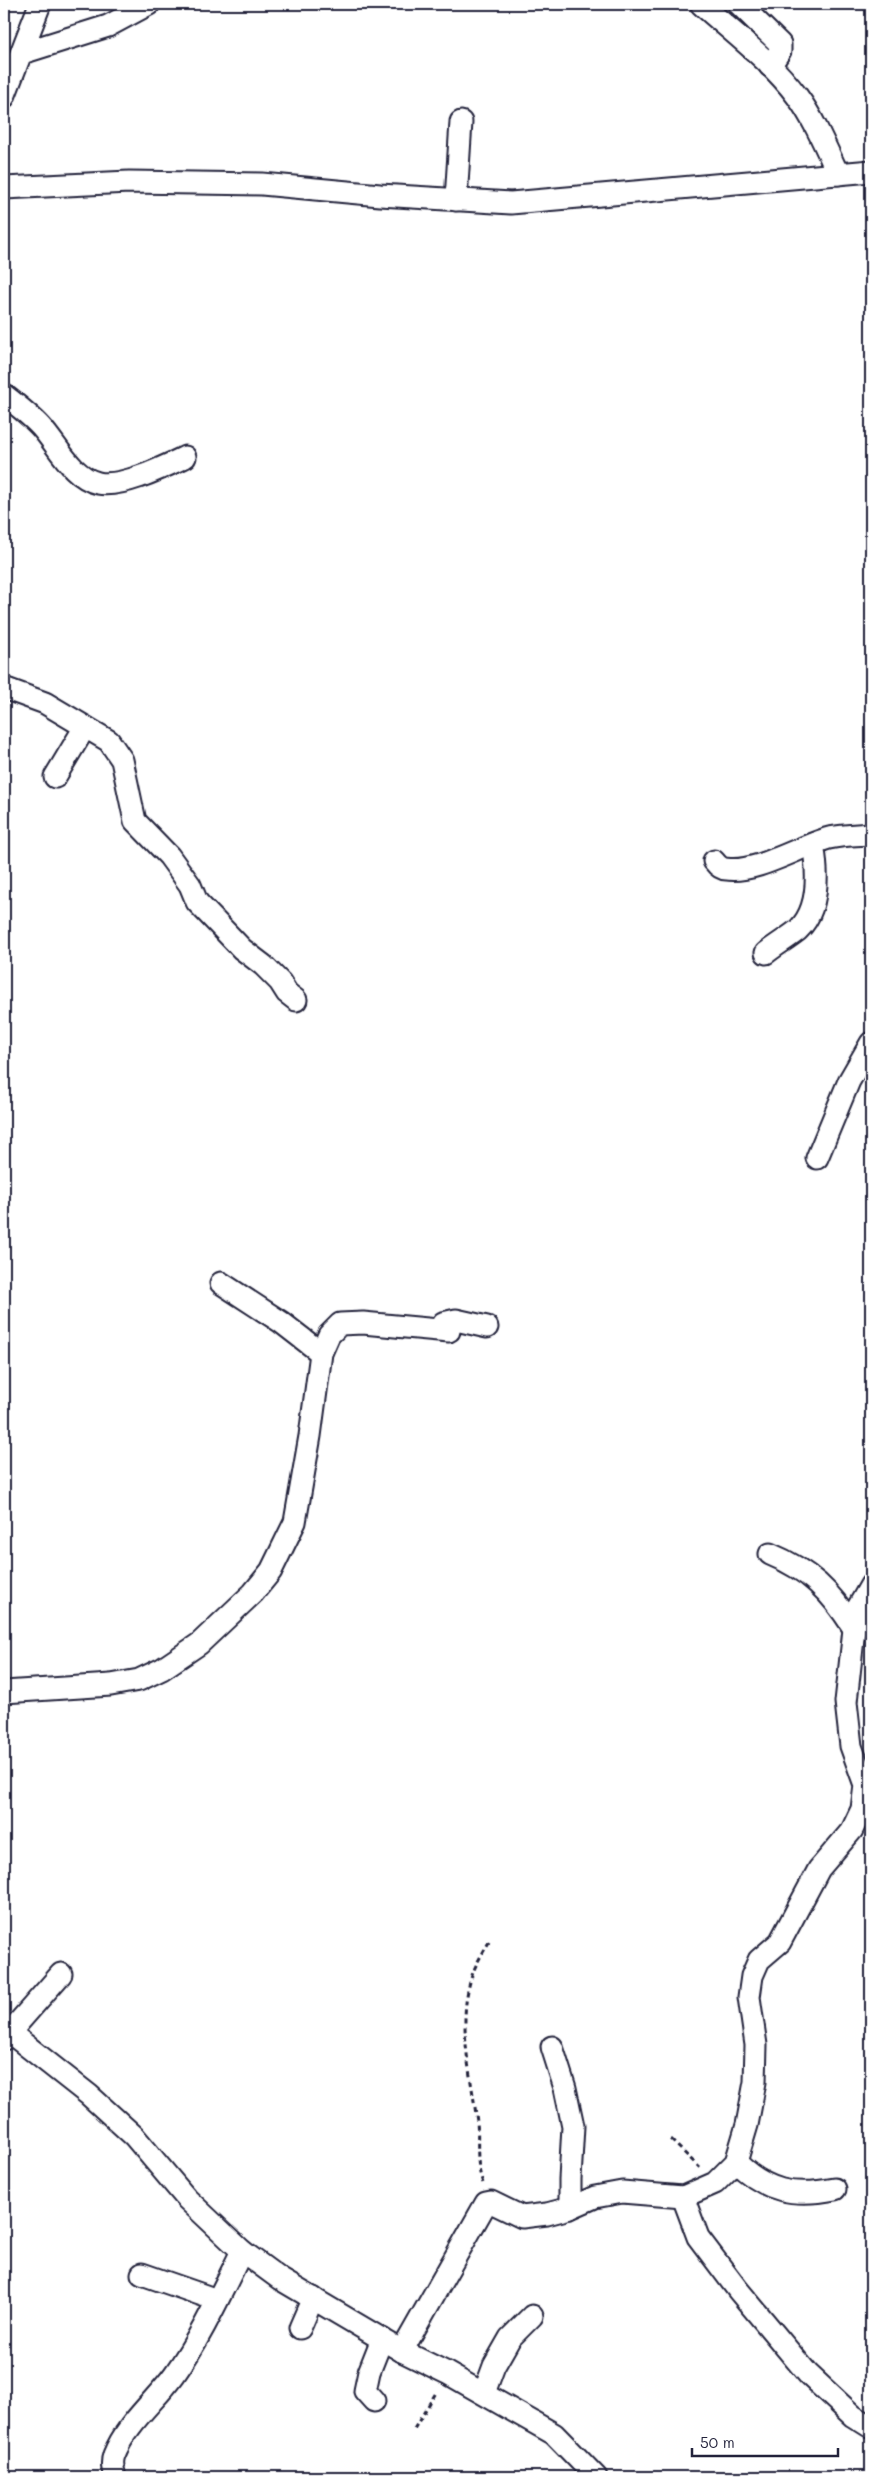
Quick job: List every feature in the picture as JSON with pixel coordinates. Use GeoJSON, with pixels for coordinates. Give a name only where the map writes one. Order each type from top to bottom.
{"type":"FeatureCollection","features":[{"type":"Feature","properties":{"kind":"street"},"geometry":{"type":"LineString","coordinates":[[4,97],[40,4]]}},
{"type":"Feature","properties":{"kind":"street"},"geometry":{"type":"LineString","coordinates":[[22,53],[108,26],[149,4]]}},
{"type":"Feature","properties":{"kind":"street"},"geometry":{"type":"LineString","coordinates":[[701,4],[770,66],[798,97],[822,138],[838,174]]}},
{"type":"Feature","properties":{"kind":"street"},"geometry":{"type":"LineString","coordinates":[[739,4],[780,44],[780,52],[770,66]]}},
{"type":"Feature","properties":{"kind":"street"},"geometry":{"type":"LineString","coordinates":[[456,200],[461,122]]}},
{"type":"Feature","properties":{"kind":"street"},"geometry":{"type":"LineString","coordinates":[[4,188],[129,182],[262,184],[511,203],[871,171]]}},
{"type":"Feature","properties":{"kind":"street"},"geometry":{"type":"LineString","coordinates":[[4,395],[26,412],[69,464],[86,478],[99,483],[140,477],[186,457]]}},
{"type":"Feature","properties":{"kind":"street"},"geometry":{"type":"LineString","coordinates":[[4,688],[45,703],[109,741],[122,760],[135,821],[169,856],[190,885],[197,902],[242,949],[263,965],[280,982],[287,993],[296,1000]]}},
{"type":"Feature","properties":{"kind":"street"},"geometry":{"type":"LineString","coordinates":[[55,777],[85,727]]}},
{"type":"Feature","properties":{"kind":"street"},"geometry":{"type":"LineString","coordinates":[[714,861],[722,868],[739,869],[773,861],[791,851],[829,838],[871,834]]}},
{"type":"Feature","properties":{"kind":"street"},"geometry":{"type":"LineString","coordinates":[[766,953],[797,930],[807,920],[812,908],[817,867],[813,844]]}},
{"type":"Feature","properties":{"kind":"street"},"geometry":{"type":"LineString","coordinates":[[817,1158],[846,1087],[871,1043]]}},
{"type":"Feature","properties":{"kind":"street"},"geometry":{"type":"LineString","coordinates":[[221,1283],[281,1322],[321,1353]]}},
{"type":"Feature","properties":{"kind":"street"},"geometry":{"type":"LineString","coordinates":[[4,1692],[111,1685],[139,1680],[162,1669],[199,1644],[233,1614],[271,1571],[295,1522],[310,1436],[321,1353],[329,1335],[340,1324],[363,1323],[449,1331],[443,1323],[456,1320],[487,1327]]}},
{"type":"Feature","properties":{"kind":"street"},"geometry":{"type":"LineString","coordinates":[[770,1554],[794,1564],[805,1572],[836,1601],[853,1627]]}},
{"type":"Feature","properties":{"kind":"street"},"geometry":{"type":"LineString","coordinates":[[402,2351],[486,2203],[491,2202],[522,2217],[548,2214],[570,2208],[595,2197],[622,2192],[684,2197],[714,2183],[736,2162],[747,2125],[755,2082],[756,2045],[749,1997],[752,1976],[758,1960],[780,1942],[819,1869],[852,1830],[862,1809],[865,1785],[850,1746],[846,1702],[856,1611],[871,1584]]}},
{"type":"Feature","properties":{"kind":"street"},"geometry":{"type":"LineString","coordinates":[[61,1974],[6,2033],[89,2095],[134,2136],[187,2199],[242,2251],[280,2279],[402,2351],[484,2393],[554,2434],[596,2477]]}},
{"type":"Feature","properties":{"kind":"street"},"geometry":{"type":"LineString","coordinates":[[552,2047],[565,2088],[573,2126],[570,2208]]}},
{"type":"Feature","properties":{"kind":"street"},"geometry":{"type":"LineString","coordinates":[[736,2162],[748,2174],[782,2192],[815,2193],[835,2189]]}},
{"type":"Feature","properties":{"kind":"street"},"geometry":{"type":"LineString","coordinates":[[684,2197],[698,2237],[738,2290],[808,2374],[847,2412],[869,2426]]}},
{"type":"Feature","properties":{"kind":"street"},"geometry":{"type":"LineString","coordinates":[[115,2477],[113,2463],[118,2446],[153,2398],[173,2376],[217,2300],[242,2251]]}},
{"type":"Feature","properties":{"kind":"street"},"geometry":{"type":"LineString","coordinates":[[142,2274],[217,2300]]}},
{"type":"Feature","properties":{"kind":"street"},"geometry":{"type":"LineString","coordinates":[[300,2328],[313,2298]]}},
{"type":"Feature","properties":{"kind":"street"},"geometry":{"type":"LineString","coordinates":[[484,2393],[494,2366],[510,2338],[532,2316]]}},
{"type":"Feature","properties":{"kind":"street"},"geometry":{"type":"LineString","coordinates":[[374,2401],[365,2391],[369,2372],[382,2339]]}},
{"type":"Feature","properties":{"kind":"path"},"geometry":{"type":"LineString","coordinates":[[489,1942],[474,1969],[469,1991],[465,2030],[477,2125],[478,2173],[491,2202]]}},
{"type":"Feature","properties":{"kind":"path"},"geometry":{"type":"LineString","coordinates":[[671,2140],[714,2183]]}},
{"type":"Feature","properties":{"kind":"path"},"geometry":{"type":"LineString","coordinates":[[414,2429],[447,2373]]}}]}
